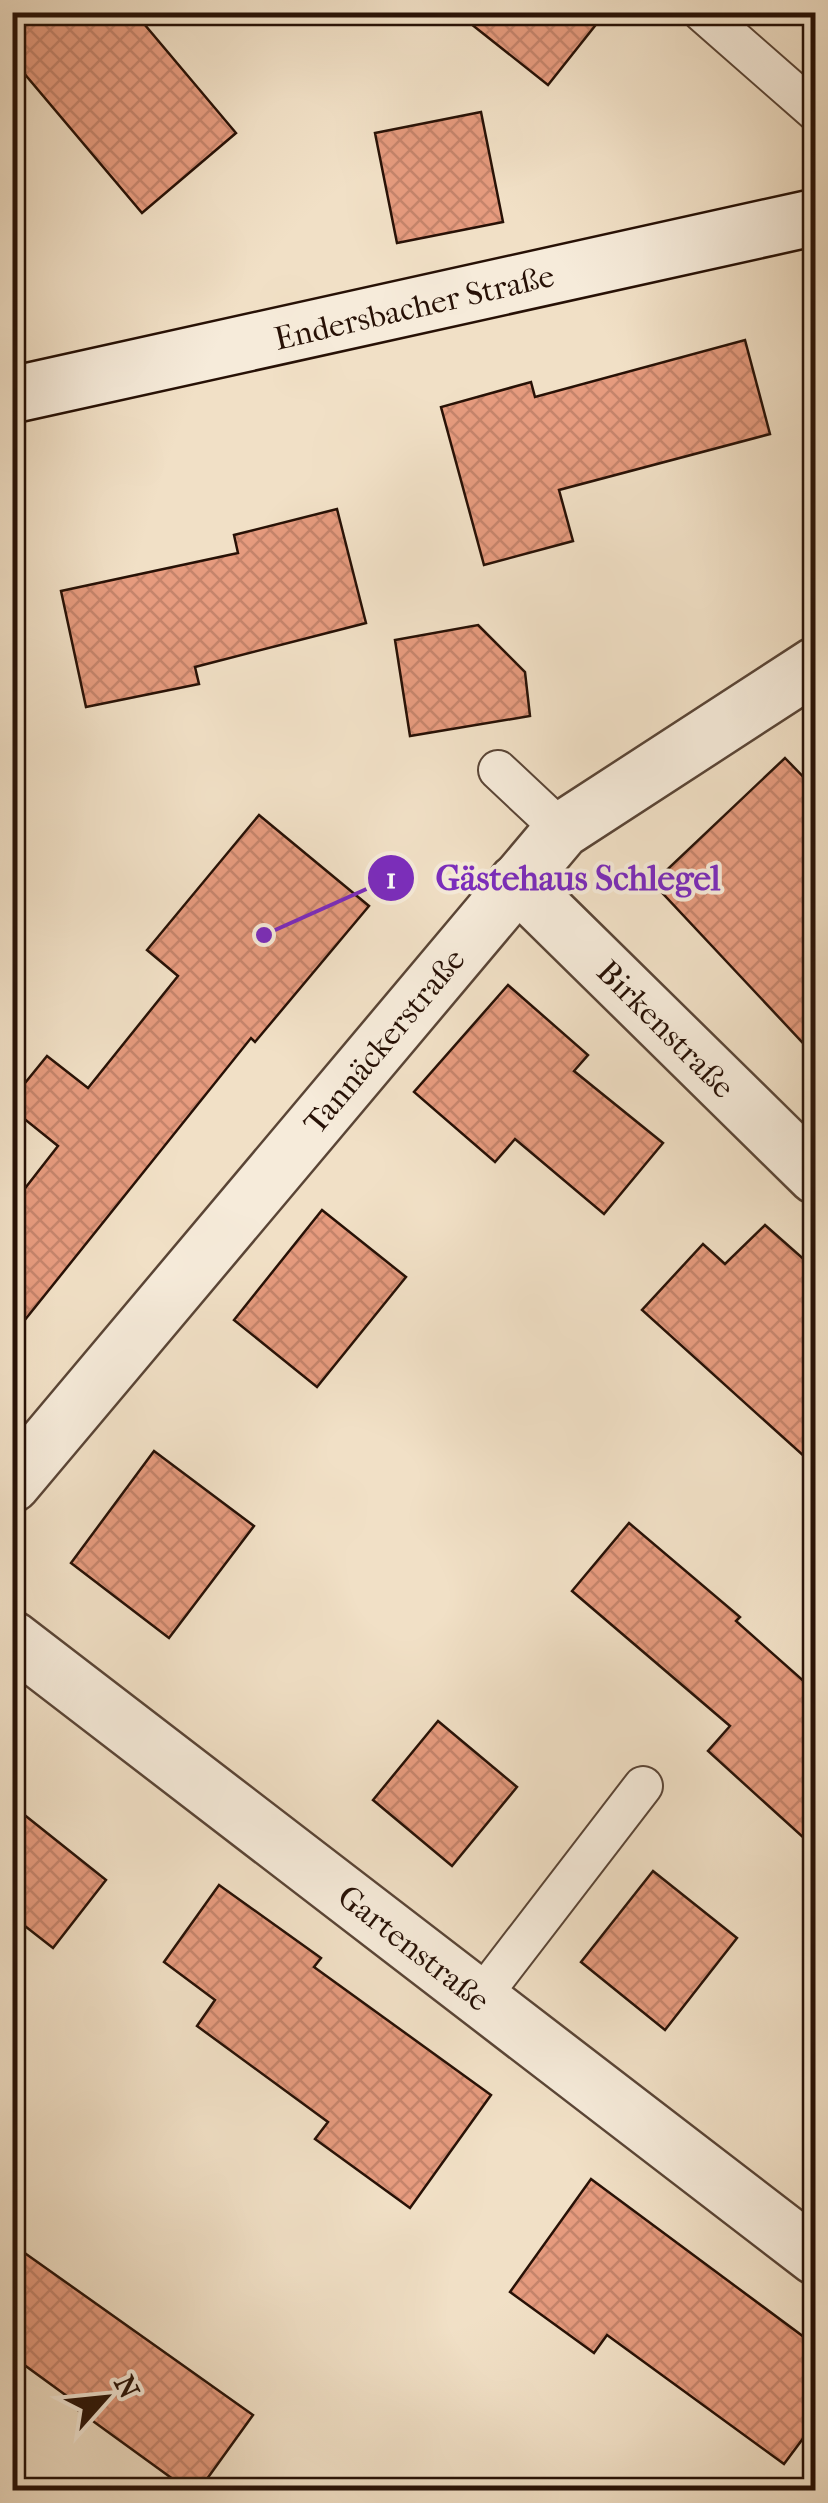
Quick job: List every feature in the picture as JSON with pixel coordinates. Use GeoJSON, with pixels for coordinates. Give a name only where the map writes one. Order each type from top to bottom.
{"type":"FeatureCollection","features":[{"type":"Feature","properties":{"kind":"street","name":"Endersbacher Straße"},"geometry":{"type":"LineString","coordinates":[[12,396],[816,217]]}},
{"type":"Feature","properties":{"kind":"street","name":"Tannäckerstraße"},"geometry":{"type":"LineString","coordinates":[[12,1484],[562,830],[816,665]]}},
{"type":"Feature","properties":{"kind":"street","name":"Birkenstraße"},"geometry":{"type":"LineString","coordinates":[[517,882],[816,1176]]}},
{"type":"Feature","properties":{"kind":"street","name":"Gartenstraße"},"geometry":{"type":"LineString","coordinates":[[12,1640],[816,2256]]}},
{"type":"Feature","properties":{"kind":"lane"},"geometry":{"type":"LineString","coordinates":[[702,12],[816,112]]}},
{"type":"Feature","properties":{"kind":"lane"},"geometry":{"type":"LineString","coordinates":[[498,770],[562,830]]}},
{"type":"Feature","properties":{"kind":"lane"},"geometry":{"type":"LineString","coordinates":[[480,1998],[644,1786]]}},
{"type":"Feature","properties":{"kind":"building"},"geometry":{"type":"Polygon","coordinates":[[[12,12],[134,12],[236,133],[142,213],[12,59],[12,12]]]}},
{"type":"Feature","properties":{"kind":"building"},"geometry":{"type":"Polygon","coordinates":[[[456,12],[606,12],[548,85],[456,12]]]}},
{"type":"Feature","properties":{"kind":"building"},"geometry":{"type":"Polygon","coordinates":[[[481,112],[503,222],[397,243],[375,133],[481,112]]]}},
{"type":"Feature","properties":{"kind":"building"},"geometry":{"type":"Polygon","coordinates":[[[745,340],[770,434],[559,490],[573,541],[484,565],[441,407],[531,382],[535,397],[745,340]]]}},
{"type":"Feature","properties":{"kind":"building"},"geometry":{"type":"Polygon","coordinates":[[[337,509],[366,623],[195,667],[199,684],[86,707],[61,591],[238,553],[234,535],[337,509]]]}},
{"type":"Feature","properties":{"kind":"building"},"geometry":{"type":"Polygon","coordinates":[[[478,625],[525,672],[530,716],[410,736],[395,640],[478,625]]]}},
{"type":"Feature","properties":{"kind":"building"},"geometry":{"type":"Polygon","coordinates":[[[785,758],[816,790],[816,1057],[653,883],[785,758]]]}},
{"type":"Feature","properties":{"kind":"building"},"geometry":{"type":"Polygon","coordinates":[[[259,815],[369,906],[255,1042],[251,1038],[12,1336],[12,1205],[58,1146],[12,1109],[12,1099],[47,1056],[88,1088],[178,976],[147,950],[259,815]]]}},
{"type":"Feature","properties":{"kind":"building"},"geometry":{"type":"Polygon","coordinates":[[[508,985],[588,1055],[574,1071],[663,1143],[604,1214],[515,1139],[495,1162],[414,1092],[508,985]]]}},
{"type":"Feature","properties":{"kind":"building"},"geometry":{"type":"Polygon","coordinates":[[[322,1210],[406,1277],[317,1387],[234,1320],[322,1210]]]}},
{"type":"Feature","properties":{"kind":"building"},"geometry":{"type":"Polygon","coordinates":[[[765,1225],[816,1270],[816,1467],[642,1310],[703,1244],[725,1264],[765,1225]]]}},
{"type":"Feature","properties":{"kind":"building"},"geometry":{"type":"Polygon","coordinates":[[[154,1451],[254,1526],[169,1638],[71,1563],[154,1451]]]}},
{"type":"Feature","properties":{"kind":"building"},"geometry":{"type":"Polygon","coordinates":[[[629,1523],[740,1617],[736,1621],[816,1692],[816,1849],[708,1751],[730,1726],[572,1591],[629,1523]]]}},
{"type":"Feature","properties":{"kind":"building"},"geometry":{"type":"Polygon","coordinates":[[[438,1721],[517,1787],[452,1866],[373,1800],[438,1721]]]}},
{"type":"Feature","properties":{"kind":"building"},"geometry":{"type":"Polygon","coordinates":[[[12,1805],[106,1880],[53,1948],[12,1916],[12,1805]]]}},
{"type":"Feature","properties":{"kind":"building"},"geometry":{"type":"Polygon","coordinates":[[[653,1871],[737,1938],[665,2030],[581,1962],[653,1871]]]}},
{"type":"Feature","properties":{"kind":"building"},"geometry":{"type":"Polygon","coordinates":[[[219,1885],[321,1958],[314,1967],[491,2095],[410,2208],[315,2139],[328,2122],[197,2026],[215,2000],[164,1962],[219,1885]]]}},
{"type":"Feature","properties":{"kind":"building"},"geometry":{"type":"Polygon","coordinates":[[[591,2179],[816,2346],[816,2421],[784,2464],[607,2335],[594,2353],[510,2292],[591,2179]]]}},
{"type":"Feature","properties":{"kind":"building"},"geometry":{"type":"Polygon","coordinates":[[[12,2244],[253,2415],[199,2490],[188,2490],[79,2411],[82,2407],[12,2356],[12,2244]]]}},
{"type":"Feature","properties":{"kind":"place","name":"Gästehaus Schlegel"},"geometry":{"type":"Point","coordinates":[264,935]}}]}
